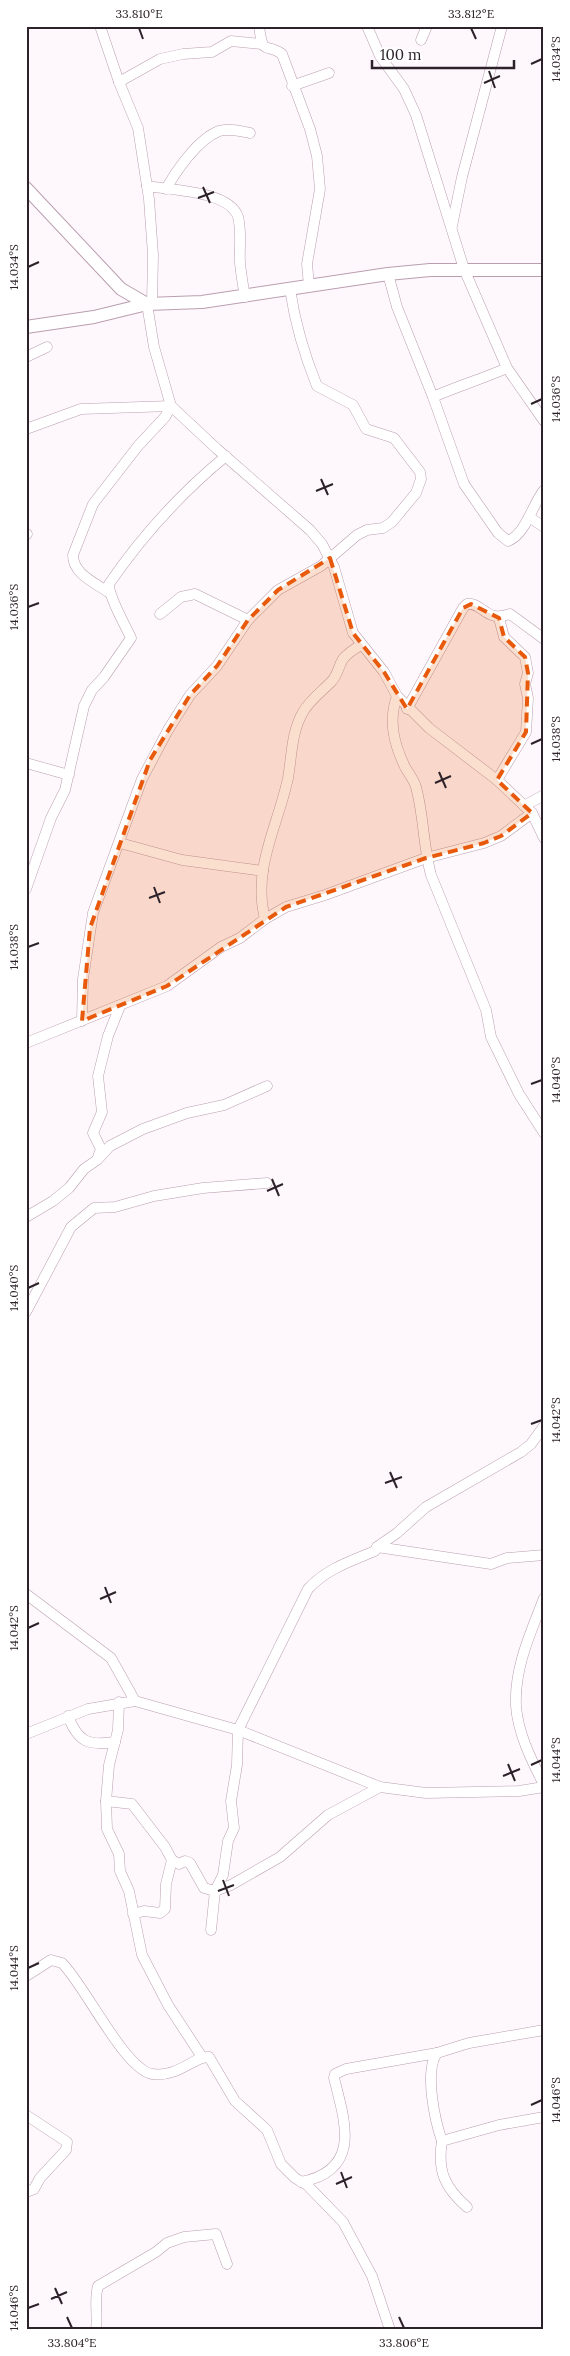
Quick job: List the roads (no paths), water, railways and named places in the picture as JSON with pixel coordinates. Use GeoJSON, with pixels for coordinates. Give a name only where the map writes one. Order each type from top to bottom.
{"type":"FeatureCollection","features":[{"type":"Feature","properties":{"kind":"street"},"geometry":{"type":"LineString","coordinates":[[100,26],[118,82],[138,128],[147,186],[153,255],[149,304],[154,347],[172,406],[310,530],[330,558],[338,576],[348,622],[361,645],[384,672],[397,696],[407,709],[497,780],[528,810],[544,838]]}},
{"type":"Feature","properties":{"kind":"street"},"geometry":{"type":"LineString","coordinates":[[259,26],[262,44],[266,48],[282,54],[317,156],[320,189],[307,264],[309,285]]}},
{"type":"Feature","properties":{"kind":"street"},"geometry":{"type":"LineString","coordinates":[[367,26],[380,56],[404,89],[416,115],[464,269],[507,368],[544,421]]}},
{"type":"Feature","properties":{"kind":"street"},"geometry":{"type":"LineString","coordinates":[[421,40],[427,26]]}},
{"type":"Feature","properties":{"kind":"street"},"geometry":{"type":"LineString","coordinates":[[452,227],[464,168],[502,26]]}},
{"type":"Feature","properties":{"kind":"street"},"geometry":{"type":"LineString","coordinates":[[118,82],[160,59],[183,54],[212,52],[231,41],[262,44]]}},
{"type":"Feature","properties":{"kind":"street"},"geometry":{"type":"LineString","coordinates":[[292,86],[329,73]]}},
{"type":"Feature","properties":{"kind":"street"},"geometry":{"type":"LineString","coordinates":[[166,189],[175,171],[206,139],[219,131],[233,130],[250,133]]}},
{"type":"Feature","properties":{"kind":"street"},"geometry":{"type":"LineString","coordinates":[[147,186],[214,197],[226,201],[235,212],[240,237],[240,262],[245,297]]}},
{"type":"Feature","properties":{"kind":"street"},"geometry":{"type":"LineString","coordinates":[[26,188],[121,289],[149,304]]}},
{"type":"Feature","properties":{"kind":"street"},"geometry":{"type":"LineString","coordinates":[[26,327],[94,317],[149,304],[202,302],[245,297],[309,285],[388,274],[464,269],[544,270]]}},
{"type":"Feature","properties":{"kind":"street"},"geometry":{"type":"LineString","coordinates":[[388,274],[398,307],[434,397],[464,484],[498,533],[508,541],[512,539],[544,490]]}},
{"type":"Feature","properties":{"kind":"street"},"geometry":{"type":"LineString","coordinates":[[82,1021],[84,972],[93,913],[142,779],[168,730],[190,695],[217,666],[248,620],[278,590],[321,566],[357,535],[367,530],[383,528],[392,522],[416,493],[421,480],[420,472],[394,438],[366,430],[353,405],[317,386],[304,354],[296,326],[290,289]]}},
{"type":"Feature","properties":{"kind":"street"},"geometry":{"type":"LineString","coordinates":[[26,357],[47,346]]}},
{"type":"Feature","properties":{"kind":"street"},"geometry":{"type":"LineString","coordinates":[[434,397],[469,381],[485,378],[507,368]]}},
{"type":"Feature","properties":{"kind":"street"},"geometry":{"type":"LineString","coordinates":[[26,429],[81,409],[172,406]]}},
{"type":"Feature","properties":{"kind":"street"},"geometry":{"type":"LineString","coordinates":[[26,889],[51,818],[60,803],[69,775],[84,706],[92,690],[109,670],[130,638],[120,612],[108,592],[79,572],[73,564],[74,555],[94,504],[138,446],[165,417],[172,406]]}},
{"type":"Feature","properties":{"kind":"street"},"geometry":{"type":"LineString","coordinates":[[108,592],[109,584],[168,511],[200,478],[226,456]]}},
{"type":"Feature","properties":{"kind":"street"},"geometry":{"type":"LineString","coordinates":[[528,517],[544,527]]}},
{"type":"Feature","properties":{"kind":"street"},"geometry":{"type":"LineString","coordinates":[[160,614],[181,597],[196,594],[248,620]]}},
{"type":"Feature","properties":{"kind":"street"},"geometry":{"type":"LineString","coordinates":[[407,709],[463,608],[471,604],[488,615],[499,618],[510,614],[544,639]]}},
{"type":"Feature","properties":{"kind":"street"},"geometry":{"type":"LineString","coordinates":[[497,780],[526,732],[528,698],[525,684],[528,673],[525,657],[504,637],[499,618]]}},
{"type":"Feature","properties":{"kind":"street"},"geometry":{"type":"LineString","coordinates":[[265,919],[261,900],[263,871],[270,832],[285,790],[296,728],[303,713],[321,689],[330,683],[339,672],[342,661],[361,645]]}},
{"type":"Feature","properties":{"kind":"street"},"geometry":{"type":"LineString","coordinates":[[397,696],[392,714],[392,728],[406,767],[416,786],[426,858],[460,950],[486,1010],[491,1037],[519,1094],[544,1133]]}},
{"type":"Feature","properties":{"kind":"street"},"geometry":{"type":"LineString","coordinates":[[26,763],[69,775]]}},
{"type":"Feature","properties":{"kind":"street"},"geometry":{"type":"LineString","coordinates":[[26,1043],[166,986],[221,947],[253,930],[265,919],[286,907],[325,895],[426,858],[501,836],[544,795]]}},
{"type":"Feature","properties":{"kind":"street"},"geometry":{"type":"LineString","coordinates":[[120,843],[182,860],[263,871]]}},
{"type":"Feature","properties":{"kind":"street"},"geometry":{"type":"LineString","coordinates":[[97,1160],[100,1149],[93,1134],[102,1112],[98,1076],[108,1036],[120,1006]]}},
{"type":"Feature","properties":{"kind":"street"},"geometry":{"type":"LineString","coordinates":[[26,1217],[53,1201],[69,1188],[84,1169],[97,1160],[110,1146],[143,1129],[187,1113],[224,1105],[267,1086]]}},
{"type":"Feature","properties":{"kind":"street"},"geometry":{"type":"LineString","coordinates":[[26,1312],[72,1227],[94,1208],[115,1207],[154,1196],[203,1188],[267,1183]]}},
{"type":"Feature","properties":{"kind":"street"},"geometry":{"type":"LineString","coordinates":[[211,1930],[215,1891],[223,1875],[228,1841],[234,1828],[231,1801],[237,1765],[238,1730],[308,1589],[318,1578],[335,1568],[375,1551],[377,1547],[426,1507],[521,1452],[531,1444],[544,1426]]}},
{"type":"Feature","properties":{"kind":"street"},"geometry":{"type":"LineString","coordinates":[[377,1547],[491,1564],[508,1558],[544,1555]]}},
{"type":"Feature","properties":{"kind":"street"},"geometry":{"type":"LineString","coordinates":[[26,1594],[111,1658],[135,1701]]}},
{"type":"Feature","properties":{"kind":"street"},"geometry":{"type":"LineString","coordinates":[[26,1734],[68,1716],[119,1702],[135,1701],[238,1730],[380,1787],[426,1794],[518,1791],[544,1786],[522,1735],[516,1705],[523,1652],[544,1598]]}},
{"type":"Feature","properties":{"kind":"street"},"geometry":{"type":"LineString","coordinates":[[119,1702],[118,1730],[109,1765],[106,1801],[107,1829],[119,1854],[120,1871],[129,1890],[142,1954],[168,2005],[202,2057]]}},
{"type":"Feature","properties":{"kind":"street"},"geometry":{"type":"LineString","coordinates":[[68,1716],[77,1734],[94,1745],[114,1742]]}},
{"type":"Feature","properties":{"kind":"street"},"geometry":{"type":"LineString","coordinates":[[106,1801],[132,1804],[165,1846],[172,1860],[179,1864],[185,1861],[190,1863],[204,1888],[215,1891],[231,1885],[280,1857],[328,1815],[380,1787]]}},
{"type":"Feature","properties":{"kind":"street"},"geometry":{"type":"LineString","coordinates":[[134,1914],[150,1910],[155,1914],[160,1913],[165,1908],[166,1884],[172,1860]]}},
{"type":"Feature","properties":{"kind":"street"},"geometry":{"type":"LineString","coordinates":[[26,1976],[51,1960],[62,1963],[128,2056],[145,2072],[157,2075],[174,2073],[202,2057],[209,2057],[234,2101],[267,2130],[281,2164],[343,2222],[372,2276],[390,2330]]}},
{"type":"Feature","properties":{"kind":"street"},"geometry":{"type":"LineString","coordinates":[[302,2182],[324,2174],[339,2163],[344,2153],[345,2123],[335,2074],[346,2069],[437,2053],[469,2043],[544,2030]]}},
{"type":"Feature","properties":{"kind":"street"},"geometry":{"type":"LineString","coordinates":[[437,2053],[431,2066],[435,2120],[442,2142],[439,2159],[450,2192],[467,2207]]}},
{"type":"Feature","properties":{"kind":"street"},"geometry":{"type":"LineString","coordinates":[[26,2115],[66,2142],[66,2150],[40,2178],[34,2189],[26,2192]]}},
{"type":"Feature","properties":{"kind":"street"},"geometry":{"type":"LineString","coordinates":[[442,2142],[499,2125],[544,2116]]}},
{"type":"Feature","properties":{"kind":"street"},"geometry":{"type":"LineString","coordinates":[[96,2330],[98,2312],[95,2294],[98,2286],[156,2252],[167,2243],[184,2237],[216,2234],[227,2264]]}}]}
